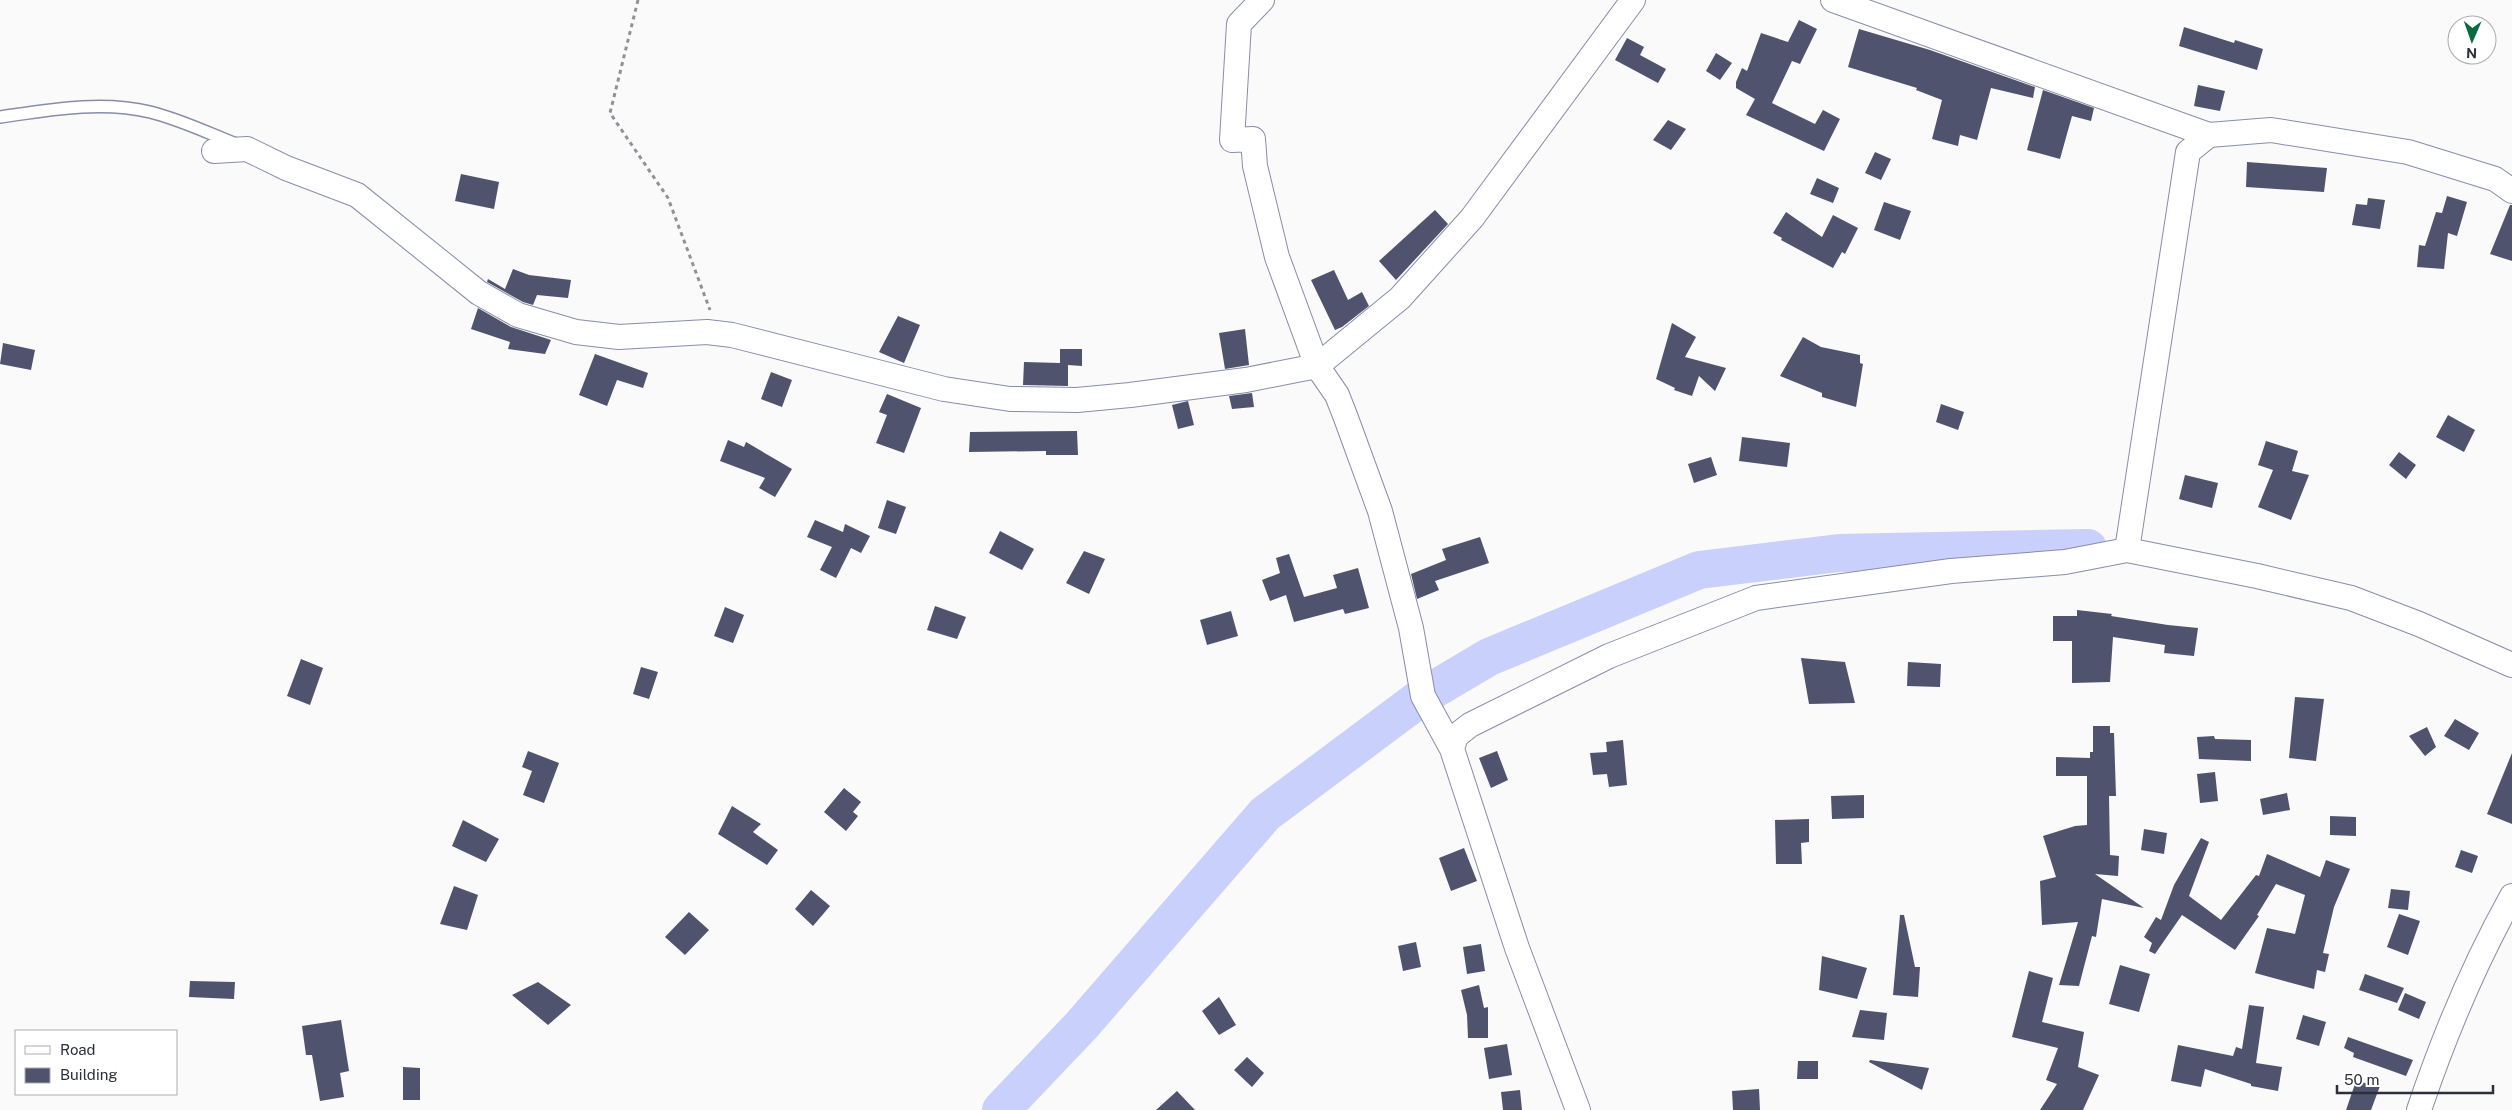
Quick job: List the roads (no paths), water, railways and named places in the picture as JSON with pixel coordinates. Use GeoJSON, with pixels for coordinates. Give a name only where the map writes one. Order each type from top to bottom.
{"type":"FeatureCollection","features":[{"type":"Feature","properties":{"kind":"street"},"geometry":{"type":"LineString","coordinates":[[1262,0],[1239,24],[1232,140],[1253,139],[1256,166],[1277,257],[1317,366],[1337,395],[1380,511],[1411,628],[1423,696],[1452,749],[1517,948],[1578,1110]]}},
{"type":"Feature","properties":{"kind":"street"},"geometry":{"type":"LineString","coordinates":[[214,151],[247,149],[286,168],[357,194],[479,293],[518,315],[576,332],[619,337],[707,332],[880,371],[944,389],[1010,399],[1077,400],[1130,395],[1246,380],[1317,366],[1400,298],[1472,218],[1632,0]]}},
{"type":"Feature","properties":{"kind":"street"},"geometry":{"type":"LineString","coordinates":[[1833,0],[2209,135],[2271,130],[2408,152],[2495,178],[2512,191]]}},
{"type":"Feature","properties":{"kind":"street"},"geometry":{"type":"LineString","coordinates":[[2127,550],[2188,152],[2209,135]]}},
{"type":"Feature","properties":{"kind":"street"},"geometry":{"type":"LineString","coordinates":[[1452,749],[1456,736],[1470,725],[1496,710],[1609,656],[1756,598],[1951,571],[2065,562],[2127,550],[2258,576],[2351,598],[2419,624],[2512,665]]}},
{"type":"Feature","properties":{"kind":"street"},"geometry":{"type":"LineString","coordinates":[[2419,1110],[2440,1048],[2488,938],[2512,896]]}},
{"type":"Feature","properties":{"kind":"lane"},"geometry":{"type":"LineString","coordinates":[[0,116],[52,109],[99,107],[149,112],[247,149]]}},
{"type":"Feature","properties":{"kind":"waterway"},"geometry":{"type":"LineString","coordinates":[[1001,1110],[1081,1026],[1265,814],[1423,696],[1489,657],[1699,570],[1839,553],[2088,548]]}}]}
